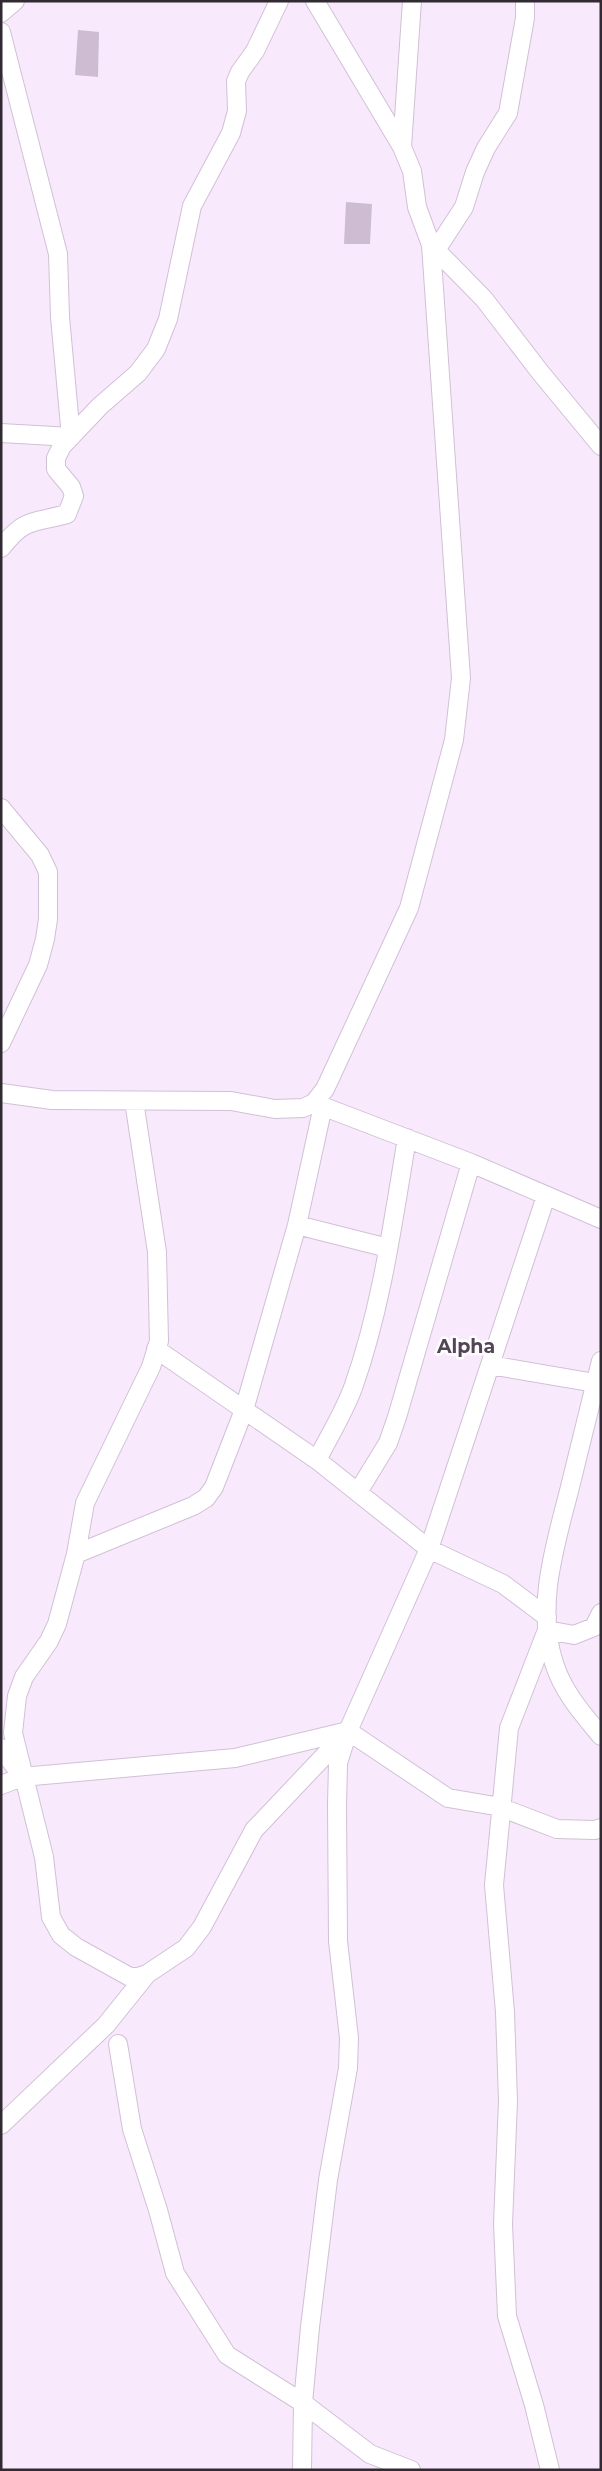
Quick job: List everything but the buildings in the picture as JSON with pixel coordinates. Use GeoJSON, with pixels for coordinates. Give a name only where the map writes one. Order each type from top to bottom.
{"type":"FeatureCollection","features":[{"type":"Feature","properties":{"kind":"street"},"geometry":{"type":"LineString","coordinates":[[1,13],[15,1]]}},
{"type":"Feature","properties":{"kind":"street"},"geometry":{"type":"LineString","coordinates":[[1,548],[18,528],[28,522],[67,514],[74,496],[71,487],[56,469],[56,458],[62,446],[100,406],[138,373],[156,349],[168,319],[192,206],[231,133],[236,111],[236,82],[240,72],[255,51],[279,1]]}},
{"type":"Feature","properties":{"kind":"street"},"geometry":{"type":"LineString","coordinates":[[76,1554],[194,1506],[206,1498],[214,1487],[244,1410],[297,1225],[318,1105],[409,908],[454,740],[461,678],[433,248],[417,207],[412,171],[402,148],[314,1]]}},
{"type":"Feature","properties":{"kind":"street"},"geometry":{"type":"LineString","coordinates":[[402,148],[412,1]]}},
{"type":"Feature","properties":{"kind":"street"},"geometry":{"type":"LineString","coordinates":[[433,248],[464,207],[474,172],[486,148],[508,113],[525,18],[525,1]]}},
{"type":"Feature","properties":{"kind":"street"},"geometry":{"type":"LineString","coordinates":[[1,32],[58,254],[60,317],[71,437]]}},
{"type":"Feature","properties":{"kind":"street"},"geometry":{"type":"LineString","coordinates":[[433,248],[484,299],[601,446]]}},
{"type":"Feature","properties":{"kind":"street"},"geometry":{"type":"LineString","coordinates":[[1,433],[71,437]]}},
{"type":"Feature","properties":{"kind":"street"},"geometry":{"type":"LineString","coordinates":[[1,808],[40,855],[48,872],[46,939],[38,964],[1,1043]]}},
{"type":"Feature","properties":{"kind":"street"},"geometry":{"type":"LineString","coordinates":[[1,1093],[52,1100],[230,1101],[275,1109],[303,1108],[318,1105],[471,1163],[601,1219]]}},
{"type":"Feature","properties":{"kind":"street"},"geometry":{"type":"LineString","coordinates":[[134,1101],[157,1252],[159,1341],[151,1367],[85,1503],[76,1554],[57,1624],[49,1641],[24,1677],[17,1696],[13,1733],[22,1777],[44,1857],[51,1917],[60,1935],[76,1947],[130,1977],[138,1978],[186,1948],[202,1927],[254,1830],[348,1731]]}},
{"type":"Feature","properties":{"kind":"street"},"geometry":{"type":"LineString","coordinates":[[317,1460],[353,1387],[372,1325],[388,1248],[407,1138]]}},
{"type":"Feature","properties":{"kind":"street"},"geometry":{"type":"LineString","coordinates":[[358,1492],[388,1443],[397,1417],[471,1163]]}},
{"type":"Feature","properties":{"kind":"street"},"geometry":{"type":"LineString","coordinates":[[302,2470],[303,2403],[328,2180],[348,2068],[349,2038],[338,1942],[338,1763],[348,1731],[429,1549],[546,1196]]}},
{"type":"Feature","properties":{"kind":"street"},"geometry":{"type":"LineString","coordinates":[[297,1225],[388,1248]]}},
{"type":"Feature","properties":{"kind":"street"},"geometry":{"type":"LineString","coordinates":[[156,1349],[317,1460],[429,1549],[502,1584],[547,1624],[574,1635],[594,1627],[601,1613]]}},
{"type":"Feature","properties":{"kind":"street"},"geometry":{"type":"LineString","coordinates":[[601,1361],[550,1568],[547,1624],[554,1663],[568,1696],[601,1736]]}},
{"type":"Feature","properties":{"kind":"street"},"geometry":{"type":"LineString","coordinates":[[490,1365],[596,1383]]}},
{"type":"Feature","properties":{"kind":"street"},"geometry":{"type":"LineString","coordinates":[[547,1624],[509,1728],[506,1809],[494,1885],[505,2012],[508,2101],[503,2224],[507,2316],[534,2405],[550,2470]]}},
{"type":"Feature","properties":{"kind":"street"},"geometry":{"type":"LineString","coordinates":[[1,1785],[22,1777],[234,1758],[348,1731],[448,1798],[506,1809],[557,1829],[595,1830],[601,1828]]}},
{"type":"Feature","properties":{"kind":"street"},"geometry":{"type":"LineString","coordinates":[[1,1748],[22,1777]]}},
{"type":"Feature","properties":{"kind":"street"},"geometry":{"type":"LineString","coordinates":[[1,2125],[106,2026],[147,1974]]}},
{"type":"Feature","properties":{"kind":"street"},"geometry":{"type":"LineString","coordinates":[[118,2044],[132,2129],[158,2210],[175,2273],[226,2355],[303,2403],[370,2454],[411,2470]]}},
{"type":"Feature","properties":{"kind":"district","name":"Alpha"},"geometry":{"type":"Point","coordinates":[466,1346]}}]}
